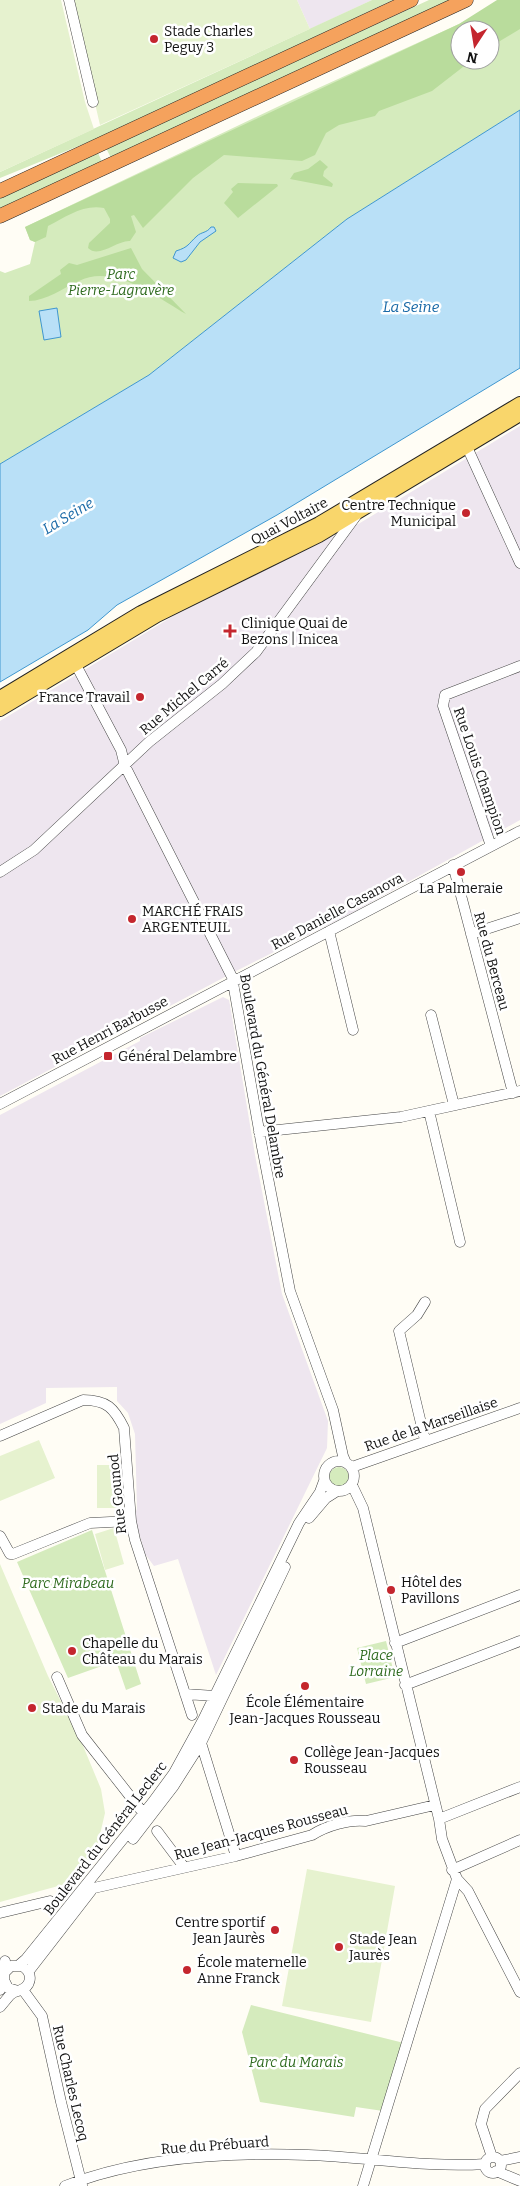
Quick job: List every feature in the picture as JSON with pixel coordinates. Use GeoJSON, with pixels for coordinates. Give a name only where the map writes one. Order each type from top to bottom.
{"type":"FeatureCollection","features":[{"type":"Feature","properties":{"kind":"highway"},"geometry":{"type":"LineString","coordinates":[[0,191],[411,0]]}},
{"type":"Feature","properties":{"kind":"highway"},"geometry":{"type":"LineString","coordinates":[[0,216],[466,0]]}},
{"type":"Feature","properties":{"kind":"highway"},"geometry":{"type":"LineString","coordinates":[[0,182],[26,172],[34,175]]}},
{"type":"Feature","properties":{"kind":"main road","name":"Quai Voltaire"},"geometry":{"type":"LineString","coordinates":[[72,660],[86,646],[150,608],[319,523],[520,403]]}},
{"type":"Feature","properties":{"kind":"main road","name":"Quai Voltaire"},"geometry":{"type":"LineString","coordinates":[[72,660],[319,536],[520,415]]}},
{"type":"Feature","properties":{"kind":"main road"},"geometry":{"type":"LineString","coordinates":[[0,697],[48,669],[72,660]]}},
{"type":"Feature","properties":{"kind":"main road"},"geometry":{"type":"LineString","coordinates":[[0,710],[72,660]]}},
{"type":"Feature","properties":{"kind":"street"},"geometry":{"type":"LineString","coordinates":[[69,0],[93,102]]}},
{"type":"Feature","properties":{"kind":"street"},"geometry":{"type":"LineString","coordinates":[[467,447],[520,563]]}},
{"type":"Feature","properties":{"kind":"street","name":"Rue Michel Carré"},"geometry":{"type":"LineString","coordinates":[[0,872],[34,850],[150,742],[222,684],[256,652],[358,513]]}},
{"type":"Feature","properties":{"kind":"street","name":"Boulevard du Général Delambre"},"geometry":{"type":"LineString","coordinates":[[72,660],[121,750],[125,766],[229,968],[233,981],[259,1132],[290,1291],[330,1401],[337,1430],[349,1465]]}},
{"type":"Feature","properties":{"kind":"street","name":"Rue Louis Champion"},"geometry":{"type":"LineString","coordinates":[[491,846],[443,706],[444,695],[520,666]]}},
{"type":"Feature","properties":{"kind":"street","name":"Rue Danielle Casanova"},"geometry":{"type":"LineString","coordinates":[[233,981],[520,831]]}},
{"type":"Feature","properties":{"kind":"street","name":"Rue du Berceau"},"geometry":{"type":"LineString","coordinates":[[453,865],[470,934],[517,1092]]}},
{"type":"Feature","properties":{"kind":"street"},"geometry":{"type":"LineString","coordinates":[[470,934],[520,918]]}},
{"type":"Feature","properties":{"kind":"street"},"geometry":{"type":"LineString","coordinates":[[329,931],[353,1030]]}},
{"type":"Feature","properties":{"kind":"street","name":"Rue Henri Barbusse"},"geometry":{"type":"LineString","coordinates":[[0,1104],[233,981]]}},
{"type":"Feature","properties":{"kind":"street"},"geometry":{"type":"LineString","coordinates":[[431,1015],[454,1105]]}},
{"type":"Feature","properties":{"kind":"street"},"geometry":{"type":"LineString","coordinates":[[259,1132],[401,1117],[517,1092]]}},
{"type":"Feature","properties":{"kind":"street"},"geometry":{"type":"LineString","coordinates":[[430,1111],[460,1242]]}},
{"type":"Feature","properties":{"kind":"street"},"geometry":{"type":"LineString","coordinates":[[425,1302],[418,1315],[399,1331],[425,1440]]}},
{"type":"Feature","properties":{"kind":"street","name":"Rue Gounod"},"geometry":{"type":"LineString","coordinates":[[0,1436],[84,1400],[96,1400],[108,1405],[117,1414],[124,1428],[131,1521],[135,1540],[192,1715]]}},
{"type":"Feature","properties":{"kind":"street","name":"Rue de la Marseillaise"},"geometry":{"type":"LineString","coordinates":[[349,1465],[520,1408]]}},
{"type":"Feature","properties":{"kind":"street","name":"Boulevard du Général Delambre"},"geometry":{"type":"LineString","coordinates":[[332,1462],[336,1451],[337,1430]]}},
{"type":"Feature","properties":{"kind":"street"},"geometry":{"type":"LineString","coordinates":[[357,1497],[329,1488],[324,1481],[325,1470],[332,1462],[341,1461],[349,1465],[354,1478],[352,1485],[363,1508],[439,1819],[442,1839],[452,1870],[457,1880],[468,1891],[520,1992]]}},
{"type":"Feature","properties":{"kind":"street","name":"Boulevard du Général Leclerc"},"geometry":{"type":"LineString","coordinates":[[0,1990],[8,1966],[32,1953],[144,1814],[178,1767],[215,1696],[299,1523],[320,1492],[324,1481]]}},
{"type":"Feature","properties":{"kind":"street"},"geometry":{"type":"LineString","coordinates":[[339,1492],[352,1485]]}},
{"type":"Feature","properties":{"kind":"street","name":"Boulevard du Général Leclerc"},"geometry":{"type":"LineString","coordinates":[[29,1971],[183,1773],[200,1743],[306,1524],[326,1498],[339,1492]]}},
{"type":"Feature","properties":{"kind":"street"},"geometry":{"type":"LineString","coordinates":[[0,1536],[10,1554],[18,1554],[90,1523],[131,1521]]}},
{"type":"Feature","properties":{"kind":"street"},"geometry":{"type":"LineString","coordinates":[[395,1643],[520,1595]]}},
{"type":"Feature","properties":{"kind":"street"},"geometry":{"type":"LineString","coordinates":[[405,1685],[520,1641]]}},
{"type":"Feature","properties":{"kind":"street"},"geometry":{"type":"LineString","coordinates":[[57,1677],[82,1734],[144,1814]]}},
{"type":"Feature","properties":{"kind":"street"},"geometry":{"type":"LineString","coordinates":[[185,1694],[215,1696]]}},
{"type":"Feature","properties":{"kind":"street"},"geometry":{"type":"LineString","coordinates":[[200,1743],[236,1856]]}},
{"type":"Feature","properties":{"kind":"street"},"geometry":{"type":"LineString","coordinates":[[439,1819],[520,1787]]}},
{"type":"Feature","properties":{"kind":"street","name":"Rue Jean-Jacques Rousseau"},"geometry":{"type":"LineString","coordinates":[[94,1888],[236,1856],[312,1835],[321,1829],[435,1805]]}},
{"type":"Feature","properties":{"kind":"street"},"geometry":{"type":"LineString","coordinates":[[157,1831],[184,1868]]}},
{"type":"Feature","properties":{"kind":"street"},"geometry":{"type":"LineString","coordinates":[[452,1870],[520,1840]]}},
{"type":"Feature","properties":{"kind":"street"},"geometry":{"type":"LineString","coordinates":[[363,2186],[381,2123],[394,2088],[434,1948],[457,1880]]}},
{"type":"Feature","properties":{"kind":"street"},"geometry":{"type":"LineString","coordinates":[[0,1913],[50,1901]]}},
{"type":"Feature","properties":{"kind":"street"},"geometry":{"type":"LineString","coordinates":[[0,2007],[10,1995],[29,1984],[29,1971],[8,1966]]}},
{"type":"Feature","properties":{"kind":"street","name":"Rue Charles Lecoq"},"geometry":{"type":"LineString","coordinates":[[8,1966],[8,1988],[19,1990],[42,2016],[81,2183]]}},
{"type":"Feature","properties":{"kind":"street"},"geometry":{"type":"LineString","coordinates":[[520,2073],[486,2109],[481,2124],[492,2165],[520,2181]]}},
{"type":"Feature","properties":{"kind":"street","name":"Rue du Prébuard"},"geometry":{"type":"LineString","coordinates":[[65,2186],[81,2183],[125,2166],[206,2158],[306,2155],[492,2165],[520,2157]]}},
{"type":"Feature","properties":{"kind":"shaded area"},"geometry":{"type":"Polygon","coordinates":[[[297,0],[372,0],[310,29],[297,0]]]}},
{"type":"Feature","properties":{"kind":"shaded area"},"geometry":{"type":"Polygon","coordinates":[[[520,426],[520,820],[350,914],[238,970],[0,1096],[0,721],[175,615],[360,523],[520,426]]]}},
{"type":"Feature","properties":{"kind":"shaded area"},"geometry":{"type":"Polygon","coordinates":[[[223,997],[229,1000],[230,1005],[255,1155],[282,1294],[328,1421],[327,1448],[216,1675],[178,1559],[154,1566],[145,1554],[134,1515],[137,1509],[135,1434],[128,1413],[117,1401],[117,1387],[46,1388],[46,1403],[0,1424],[0,1115],[140,1041],[140,1038],[223,997]]]}},
{"type":"Feature","properties":{"kind":"green space"},"geometry":{"type":"Polygon","coordinates":[[[0,0],[61,0],[85,102],[94,129],[0,172],[0,0]]]}},
{"type":"Feature","properties":{"kind":"green space"},"geometry":{"type":"Polygon","coordinates":[[[71,0],[297,0],[310,29],[100,125],[71,0]]]}},
{"type":"Feature","properties":{"kind":"green space"},"geometry":{"type":"Polygon","coordinates":[[[372,0],[393,0],[113,132],[0,178],[0,172],[372,0]]]}},
{"type":"Feature","properties":{"kind":"green space"},"geometry":{"type":"Polygon","coordinates":[[[429,0],[456,0],[112,160],[106,148],[429,0]]]}},
{"type":"Feature","properties":{"kind":"green space"},"geometry":{"type":"Polygon","coordinates":[[[497,0],[520,0],[520,29],[500,41],[500,20],[465,20],[497,0]]]}},
{"type":"Feature","properties":{"kind":"green space","name":"Parc Pierre-Lagravère"},"geometry":{"type":"Polygon","coordinates":[[[502,0],[520,0],[520,110],[347,219],[149,375],[0,464],[0,271],[5,273],[30,264],[35,242],[30,240],[25,227],[294,99],[450,28],[450,70],[500,70],[500,20],[466,20],[502,0]]]}},
{"type":"Feature","properties":{"kind":"green space"},"geometry":{"type":"Polygon","coordinates":[[[450,28],[450,70],[459,70],[432,91],[379,111],[375,116],[339,125],[326,133],[315,155],[302,161],[224,155],[193,178],[143,228],[134,215],[131,216],[136,232],[130,241],[125,241],[103,250],[92,251],[88,248],[89,243],[110,223],[104,208],[96,207],[75,212],[48,226],[46,237],[35,242],[30,240],[25,227],[450,28]]]}},
{"type":"Feature","properties":{"kind":"green space"},"geometry":{"type":"Polygon","coordinates":[[[98,153],[103,164],[0,211],[0,197],[98,153]]]}},
{"type":"Feature","properties":{"kind":"green space"},"geometry":{"type":"Polygon","coordinates":[[[320,160],[328,167],[324,171],[323,176],[333,184],[332,187],[290,179],[294,173],[308,169],[320,160]]]}},
{"type":"Feature","properties":{"kind":"green space"},"geometry":{"type":"Polygon","coordinates":[[[238,183],[277,184],[278,186],[238,218],[224,203],[233,192],[231,189],[238,183]]]}},
{"type":"Feature","properties":{"kind":"green space"},"geometry":{"type":"Polygon","coordinates":[[[131,248],[142,269],[186,314],[134,284],[106,276],[92,277],[79,281],[48,297],[29,301],[29,296],[61,274],[60,270],[69,263],[77,265],[131,248]]]}},
{"type":"Feature","properties":{"kind":"green space"},"geometry":{"type":"Polygon","coordinates":[[[39,1440],[55,1478],[0,1501],[0,1456],[39,1440]]]}},
{"type":"Feature","properties":{"kind":"green space"},"geometry":{"type":"Polygon","coordinates":[[[97,1465],[118,1465],[119,1508],[97,1508],[97,1465]]]}},
{"type":"Feature","properties":{"kind":"green space"},"geometry":{"type":"Polygon","coordinates":[[[339,1467],[346,1470],[349,1477],[346,1484],[339,1487],[332,1484],[329,1477],[332,1470],[339,1467]]]}},
{"type":"Feature","properties":{"kind":"green space"},"geometry":{"type":"Polygon","coordinates":[[[114,1528],[124,1564],[105,1570],[95,1534],[114,1528]]]}},
{"type":"Feature","properties":{"kind":"green space","name":"Parc Mirabeau"},"geometry":{"type":"Polygon","coordinates":[[[92,1530],[141,1684],[126,1690],[116,1661],[68,1678],[17,1562],[92,1530]]]}},
{"type":"Feature","properties":{"kind":"green space","name":"Stade du Marais"},"geometry":{"type":"Polygon","coordinates":[[[0,1564],[48,1676],[81,1741],[101,1789],[105,1813],[97,1847],[87,1866],[69,1883],[0,1902],[0,1564]]]}},
{"type":"Feature","properties":{"kind":"green space","name":"Place Lorraine"},"geometry":{"type":"Polygon","coordinates":[[[386,1641],[395,1677],[366,1684],[357,1648],[386,1641]]]}},
{"type":"Feature","properties":{"kind":"green space","name":"Stade Jean Jaurès"},"geometry":{"type":"Polygon","coordinates":[[[307,1869],[395,1886],[371,2022],[282,2006],[307,1869]]]}},
{"type":"Feature","properties":{"kind":"green space","name":"Parc du Marais"},"geometry":{"type":"Polygon","coordinates":[[[251,2005],[404,2043],[383,2111],[356,2107],[354,2117],[260,2102],[242,2032],[251,2005]]]}},
{"type":"Feature","properties":{"kind":"water","name":"La Seine"},"geometry":{"type":"Polygon","coordinates":[[[520,110],[520,368],[277,515],[117,605],[88,630],[0,682],[0,464],[149,375],[347,219],[520,110]]]}},
{"type":"Feature","properties":{"kind":"water"},"geometry":{"type":"Polygon","coordinates":[[[211,227],[214,227],[216,231],[200,242],[186,260],[181,262],[173,258],[176,251],[186,247],[211,227]]]}},
{"type":"Feature","properties":{"kind":"water"},"geometry":{"type":"Polygon","coordinates":[[[57,308],[61,337],[44,340],[39,311],[57,308]]]}},
{"type":"Feature","properties":{"kind":"place","name":"Stade Charles Peguy 3"},"geometry":{"type":"Point","coordinates":[154,39]}},
{"type":"Feature","properties":{"kind":"place","name":"Centre Technique Municipal"},"geometry":{"type":"Point","coordinates":[466,513]}},
{"type":"Feature","properties":{"kind":"place","name":"Clinique Quai de Bezons | Inicea"},"geometry":{"type":"Point","coordinates":[230,631]}},
{"type":"Feature","properties":{"kind":"place","name":"France Travail"},"geometry":{"type":"Point","coordinates":[140,697]}},
{"type":"Feature","properties":{"kind":"place","name":"La Palmeraie"},"geometry":{"type":"Point","coordinates":[461,872]}},
{"type":"Feature","properties":{"kind":"place","name":"MARCHÉ FRAIS ARGENTEUIL"},"geometry":{"type":"Point","coordinates":[132,919]}},
{"type":"Feature","properties":{"kind":"place","name":"Général Delambre"},"geometry":{"type":"Point","coordinates":[108,1056]}},
{"type":"Feature","properties":{"kind":"place","name":"Hôtel des Pavillons"},"geometry":{"type":"Point","coordinates":[391,1590]}},
{"type":"Feature","properties":{"kind":"place","name":"Chapelle du Château du Marais"},"geometry":{"type":"Point","coordinates":[72,1651]}},
{"type":"Feature","properties":{"kind":"place","name":"École Élémentaire Jean-Jacques Rousseau"},"geometry":{"type":"Point","coordinates":[305,1686]}},
{"type":"Feature","properties":{"kind":"place","name":"Stade du Marais"},"geometry":{"type":"Point","coordinates":[32,1708]}},
{"type":"Feature","properties":{"kind":"place","name":"Collège Jean-Jacques Rousseau"},"geometry":{"type":"Point","coordinates":[294,1760]}},
{"type":"Feature","properties":{"kind":"place","name":"Centre sportif Jean Jaurès"},"geometry":{"type":"Point","coordinates":[275,1930]}},
{"type":"Feature","properties":{"kind":"place","name":"Stade Jean Jaurès"},"geometry":{"type":"Point","coordinates":[339,1947]}},
{"type":"Feature","properties":{"kind":"place","name":"École maternelle Anne Franck"},"geometry":{"type":"Point","coordinates":[187,1970]}}]}
